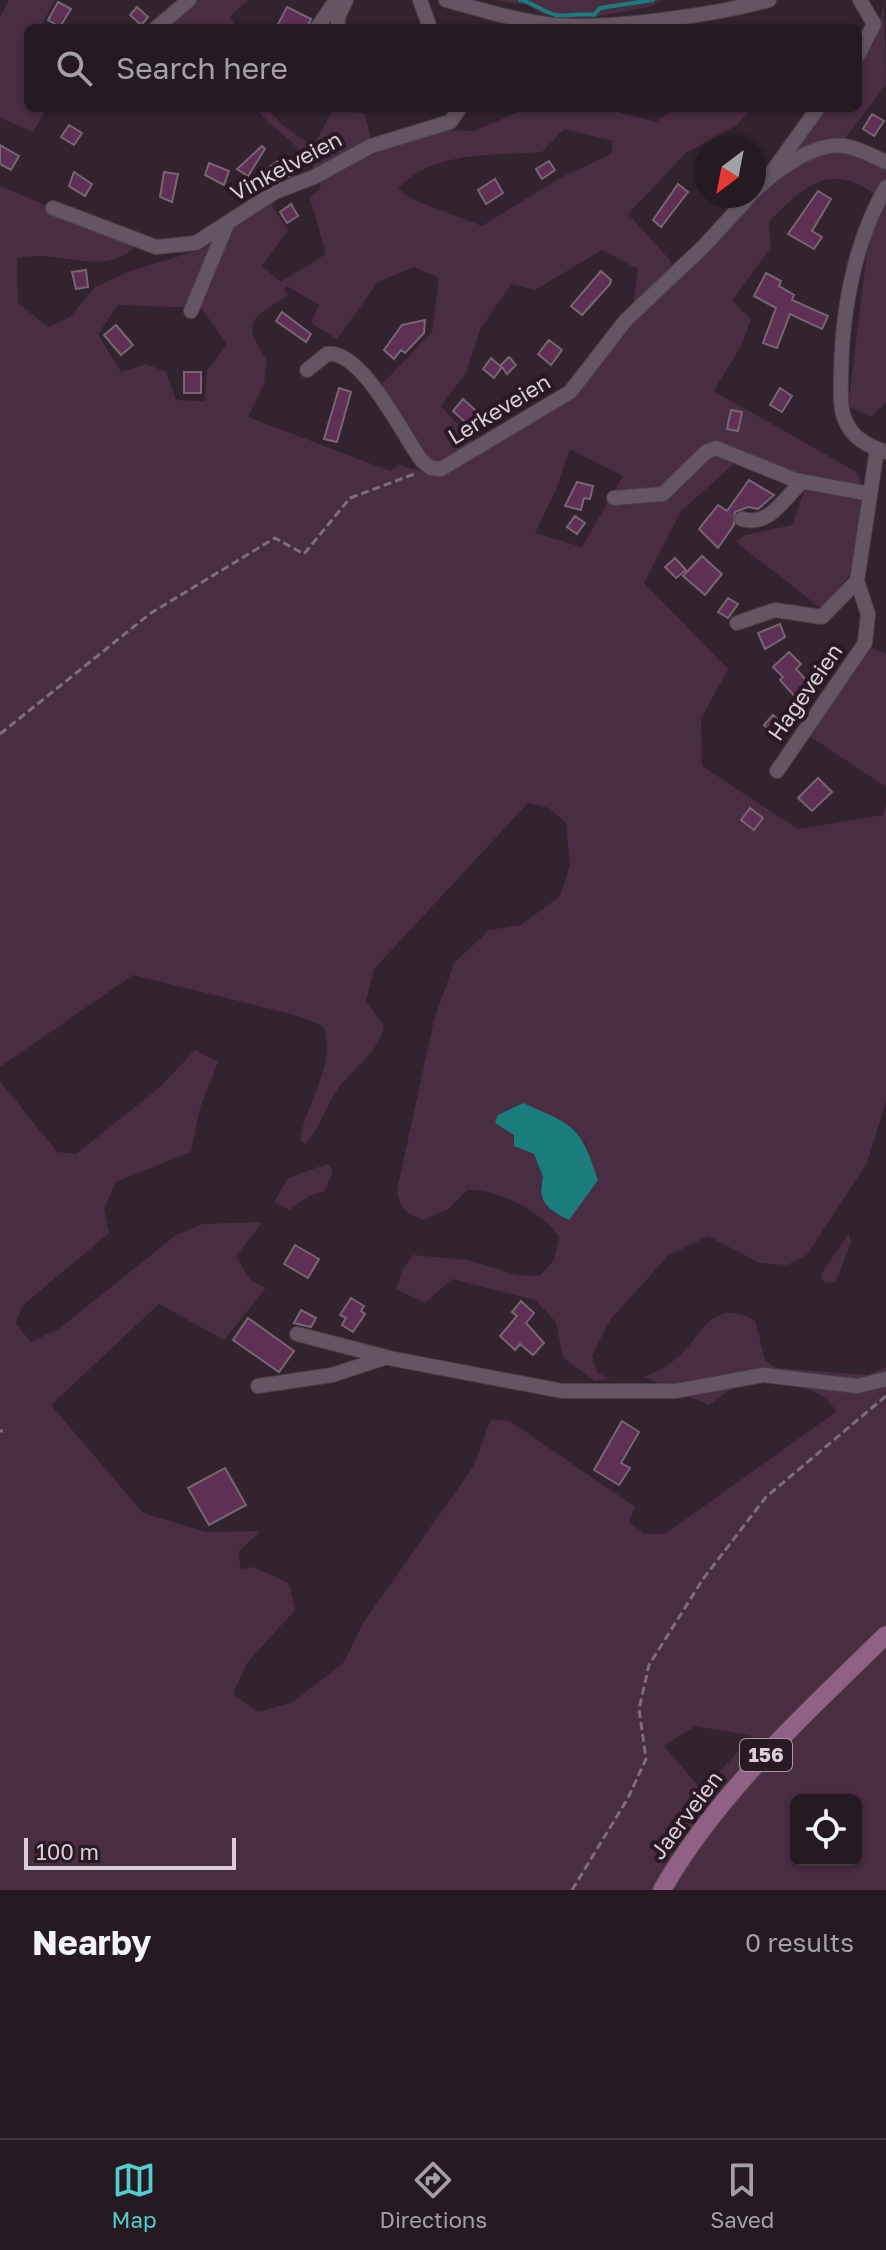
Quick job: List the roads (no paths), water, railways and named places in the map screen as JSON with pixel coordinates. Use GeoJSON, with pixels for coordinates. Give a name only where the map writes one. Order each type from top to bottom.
{"type":"FeatureCollection","features":[{"type":"Feature","properties":{"kind":"main road","name":"Jaerveien"},"geometry":{"type":"LineString","coordinates":[[662,1890],[693,1840],[722,1802],[886,1635]]}},
{"type":"Feature","properties":{"kind":"street"},"geometry":{"type":"LineString","coordinates":[[161,24],[189,0]]}},
{"type":"Feature","properties":{"kind":"street"},"geometry":{"type":"LineString","coordinates":[[320,24],[336,0]]}},
{"type":"Feature","properties":{"kind":"street"},"geometry":{"type":"LineString","coordinates":[[338,24],[346,0]]}},
{"type":"Feature","properties":{"kind":"street"},"geometry":{"type":"LineString","coordinates":[[420,0],[429,24]]}},
{"type":"Feature","properties":{"kind":"street"},"geometry":{"type":"LineString","coordinates":[[446,0],[525,21],[553,24]]}},
{"type":"Feature","properties":{"kind":"street"},"geometry":{"type":"LineString","coordinates":[[617,24],[769,0]]}},
{"type":"Feature","properties":{"kind":"street"},"geometry":{"type":"LineString","coordinates":[[860,0],[874,24],[862,47]]}},
{"type":"Feature","properties":{"kind":"street","name":"Vinkelveien"},"geometry":{"type":"LineString","coordinates":[[53,208],[146,244],[196,243],[275,192],[314,177],[371,146],[450,122],[457,112]]}},
{"type":"Feature","properties":{"kind":"street"},"geometry":{"type":"LineString","coordinates":[[768,178],[815,112]]}},
{"type":"Feature","properties":{"kind":"street","name":"Lerkeveien"},"geometry":{"type":"LineString","coordinates":[[768,178],[834,146],[853,149],[886,162]]}},
{"type":"Feature","properties":{"kind":"street"},"geometry":{"type":"LineString","coordinates":[[882,450],[853,433],[843,415],[842,328],[860,245],[886,187]]}},
{"type":"Feature","properties":{"kind":"street","name":"Lerkeveien"},"geometry":{"type":"LineString","coordinates":[[307,370],[320,358],[337,354],[368,379],[405,440],[431,468],[447,467],[570,392],[626,320],[739,208]]}},
{"type":"Feature","properties":{"kind":"street"},"geometry":{"type":"LineString","coordinates":[[191,311],[227,224]]}},
{"type":"Feature","properties":{"kind":"street"},"geometry":{"type":"LineString","coordinates":[[614,498],[663,494],[706,452],[716,448],[802,482],[870,494]]}},
{"type":"Feature","properties":{"kind":"street","name":"Hageveien"},"geometry":{"type":"LineString","coordinates":[[777,771],[865,643],[868,614],[857,581],[870,494],[882,450]]}},
{"type":"Feature","properties":{"kind":"street"},"geometry":{"type":"LineString","coordinates":[[742,519],[761,521],[802,482]]}},
{"type":"Feature","properties":{"kind":"street"},"geometry":{"type":"LineString","coordinates":[[737,623],[775,610],[822,617],[857,581]]}},
{"type":"Feature","properties":{"kind":"street"},"geometry":{"type":"LineString","coordinates":[[297,1334],[388,1357],[562,1391],[676,1391],[763,1375],[857,1386],[886,1379]]}},
{"type":"Feature","properties":{"kind":"street"},"geometry":{"type":"LineString","coordinates":[[258,1386],[332,1375],[388,1357]]}},
{"type":"Feature","properties":{"kind":"waterway"},"geometry":{"type":"LineString","coordinates":[[520,0],[551,14],[561,15],[594,15],[600,8],[653,0]]}}]}
